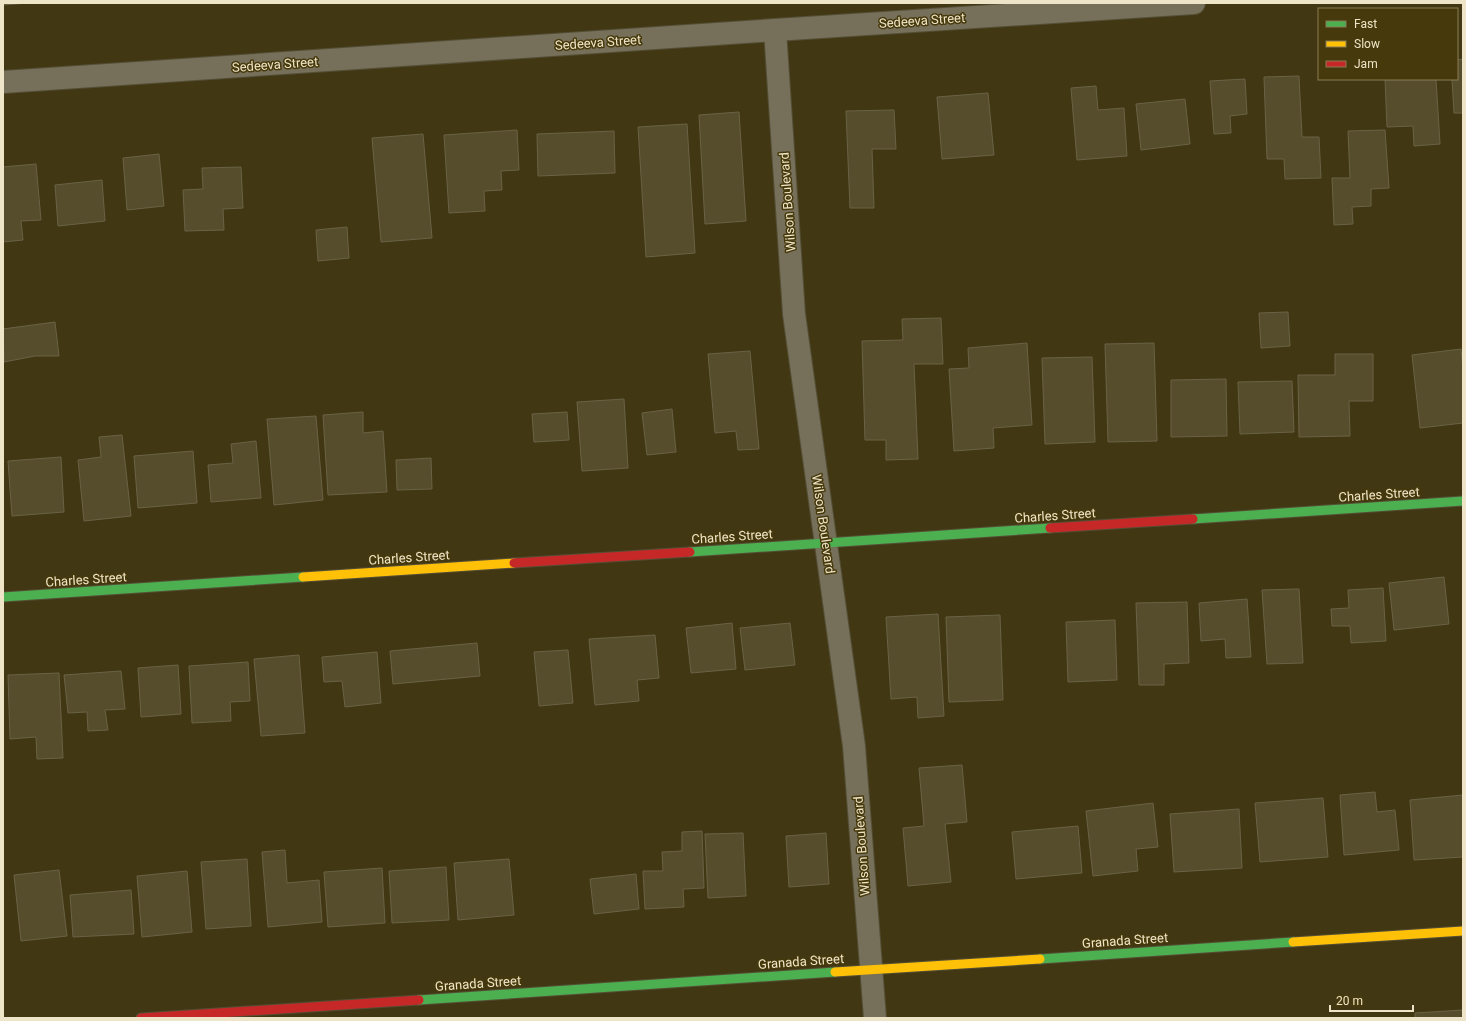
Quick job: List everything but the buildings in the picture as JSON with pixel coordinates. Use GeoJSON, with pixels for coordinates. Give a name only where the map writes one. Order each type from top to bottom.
{"type":"FeatureCollection","features":[{"type":"Feature","properties":{"kind":"street","name":"Sedeeva Street"},"geometry":{"type":"LineString","coordinates":[[3,82],[1194,3]]}},
{"type":"Feature","properties":{"kind":"street","name":"Wilson Boulevard"},"geometry":{"type":"LineString","coordinates":[[775,30],[794,314],[854,746],[874,1018]]}},
{"type":"Feature","properties":{"kind":"street","name":"Charles Street"},"geometry":{"type":"LineString","coordinates":[[3,597],[1463,501]]}},
{"type":"Feature","properties":{"kind":"street","name":"Granada Street"},"geometry":{"type":"LineString","coordinates":[[141,1018],[1463,931]]}},
{"type":"Feature","properties":{"kind":"traffic: fast"},"geometry":{"type":"LineString","coordinates":[[1193,519],[1463,501]]}},
{"type":"Feature","properties":{"kind":"traffic: fast"},"geometry":{"type":"LineString","coordinates":[[690,552],[1050,528]]}},
{"type":"Feature","properties":{"kind":"traffic: fast"},"geometry":{"type":"LineString","coordinates":[[3,597],[303,577]]}},
{"type":"Feature","properties":{"kind":"traffic: fast"},"geometry":{"type":"LineString","coordinates":[[1040,959],[1293,942]]}},
{"type":"Feature","properties":{"kind":"traffic: fast"},"geometry":{"type":"LineString","coordinates":[[419,1000],[835,972]]}},
{"type":"Feature","properties":{"kind":"traffic: slow"},"geometry":{"type":"LineString","coordinates":[[303,577],[514,563]]}},
{"type":"Feature","properties":{"kind":"traffic: slow"},"geometry":{"type":"LineString","coordinates":[[1293,942],[1463,931]]}},
{"type":"Feature","properties":{"kind":"traffic: slow"},"geometry":{"type":"LineString","coordinates":[[835,972],[1040,959]]}},
{"type":"Feature","properties":{"kind":"traffic: jam"},"geometry":{"type":"LineString","coordinates":[[1050,528],[1193,519]]}},
{"type":"Feature","properties":{"kind":"traffic: jam"},"geometry":{"type":"LineString","coordinates":[[514,563],[690,552]]}},
{"type":"Feature","properties":{"kind":"traffic: jam"},"geometry":{"type":"LineString","coordinates":[[141,1018],[419,1000]]}}]}
